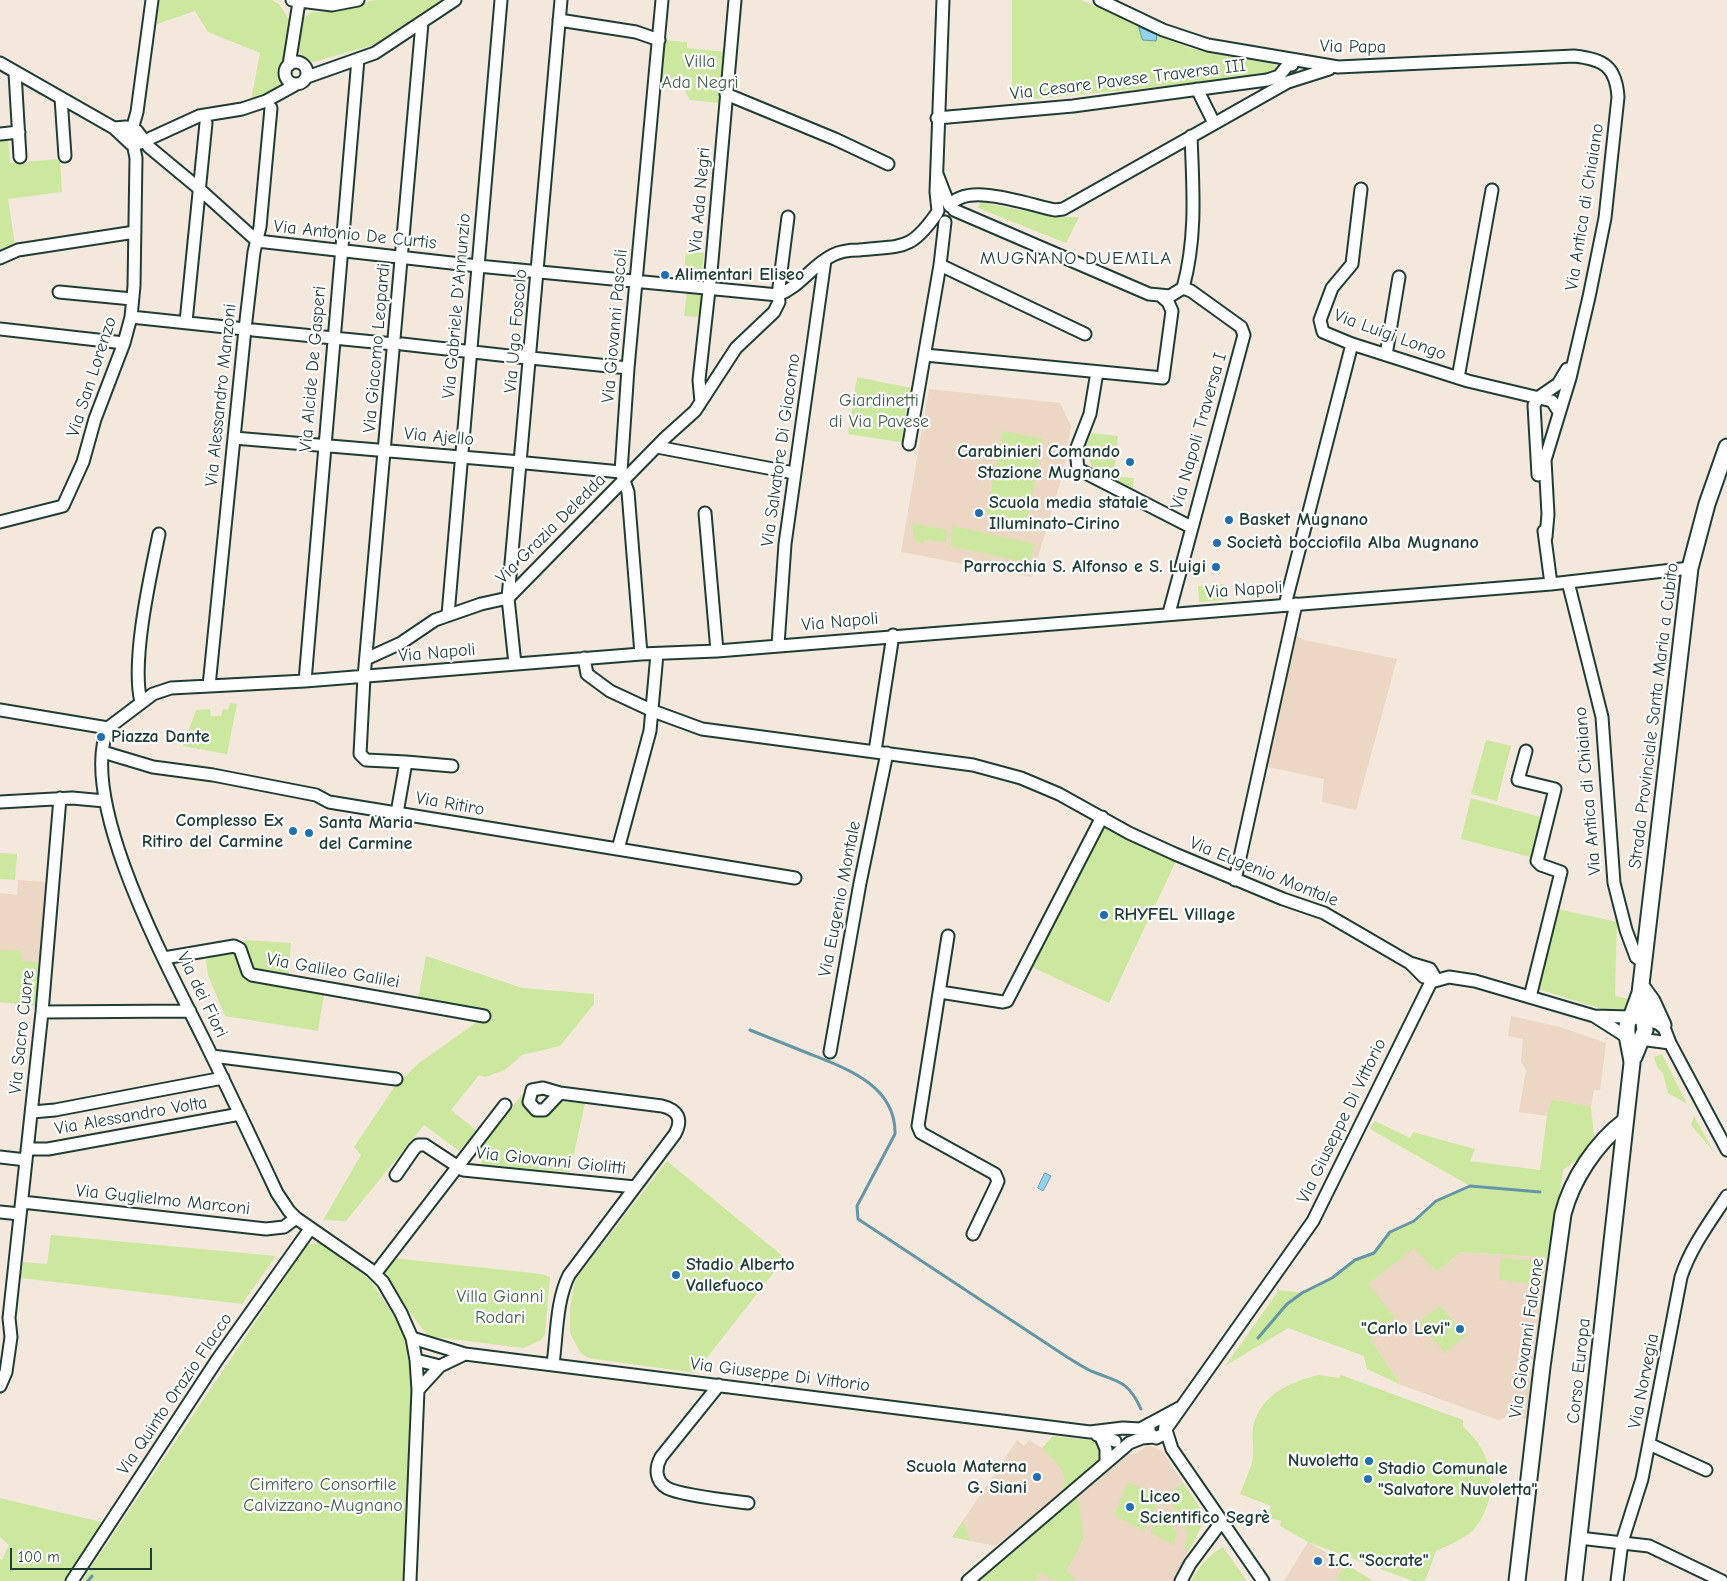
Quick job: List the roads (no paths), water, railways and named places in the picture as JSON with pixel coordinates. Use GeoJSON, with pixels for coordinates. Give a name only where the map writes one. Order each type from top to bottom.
{"type":"FeatureCollection","features":[{"type":"Feature","properties":{"kind":"main road","name":"Strada Provinciale Santa Maria a Cubito"},"geometry":{"type":"LineString","coordinates":[[1632,1038],[1646,1030],[1638,1017],[1690,568],[1707,504],[1727,447]]}},
{"type":"Feature","properties":{"kind":"main road"},"geometry":{"type":"LineString","coordinates":[[1641,990],[1652,1001],[1663,1025]]}},
{"type":"Feature","properties":{"kind":"main road","name":"Corso Europa"},"geometry":{"type":"LineString","coordinates":[[1574,1581],[1632,1063],[1632,1038]]}},
{"type":"Feature","properties":{"kind":"main road","name":"Via Giovanni Falcone"},"geometry":{"type":"LineString","coordinates":[[1517,1581],[1541,1376],[1563,1214],[1568,1192],[1608,1137],[1625,1121]]}},
{"type":"Feature","properties":{"kind":"main road"},"geometry":{"type":"LineString","coordinates":[[1587,1164],[1608,1156],[1615,1159],[1620,1165]]}},
{"type":"Feature","properties":{"kind":"street"},"geometry":{"type":"LineString","coordinates":[[131,144],[131,128],[137,112],[152,0]]}},
{"type":"Feature","properties":{"kind":"street"},"geometry":{"type":"LineString","coordinates":[[131,144],[146,141],[200,116],[242,109],[266,101],[302,83],[300,68],[293,46],[295,1],[332,5],[358,0]]}},
{"type":"Feature","properties":{"kind":"street"},"geometry":{"type":"LineString","coordinates":[[295,85],[289,82],[285,76],[300,68],[332,66],[358,59],[388,46],[455,0]]}},
{"type":"Feature","properties":{"kind":"street","name":"Via Gabriele D'Annunzio"},"geometry":{"type":"LineString","coordinates":[[448,615],[501,0]]}},
{"type":"Feature","properties":{"kind":"street","name":"Via Ugo Foscolo"},"geometry":{"type":"LineString","coordinates":[[515,664],[508,598],[524,462],[529,358],[539,272],[561,0]]}},
{"type":"Feature","properties":{"kind":"street","name":"Via Giovanni Pascoli"},"geometry":{"type":"LineString","coordinates":[[641,654],[628,492],[623,476],[628,368],[662,0]]}},
{"type":"Feature","properties":{"kind":"street","name":"Via Ada Negri"},"geometry":{"type":"LineString","coordinates":[[701,402],[699,380],[735,0]]}},
{"type":"Feature","properties":{"kind":"street"},"geometry":{"type":"LineString","coordinates":[[909,444],[940,265],[940,215],[937,173],[943,0]]}},
{"type":"Feature","properties":{"kind":"street","name":"Via Papa"},"geometry":{"type":"LineString","coordinates":[[1100,0],[1188,39],[1291,61],[1338,67],[1574,56],[1594,58],[1612,71]]}},
{"type":"Feature","properties":{"kind":"street"},"geometry":{"type":"LineString","coordinates":[[560,20],[636,32],[659,40]]}},
{"type":"Feature","properties":{"kind":"street","name":"Via Giacomo Leopardi"},"geometry":{"type":"LineString","coordinates":[[406,762],[366,760],[361,756],[364,677],[385,450],[398,344],[402,258],[422,22]]}},
{"type":"Feature","properties":{"kind":"street","name":"Via Alcide De Gasperi"},"geometry":{"type":"LineString","coordinates":[[305,681],[340,252],[358,59]]}},
{"type":"Feature","properties":{"kind":"street"},"geometry":{"type":"LineString","coordinates":[[1288,82],[1294,69],[1291,61]]}},
{"type":"Feature","properties":{"kind":"street","name":"Via Cesare Pavese Traversa III"},"geometry":{"type":"LineString","coordinates":[[938,118],[1073,106],[1275,78],[1291,61]]}},
{"type":"Feature","properties":{"kind":"street"},"geometry":{"type":"LineString","coordinates":[[0,64],[114,128],[131,144]]}},
{"type":"Feature","properties":{"kind":"street"},"geometry":{"type":"LineString","coordinates":[[951,207],[954,199],[972,194],[1055,210],[1063,209],[1288,82],[1311,73],[1338,67]]}},
{"type":"Feature","properties":{"kind":"street","name":"Via Antica di Chiaiano"},"geometry":{"type":"LineString","coordinates":[[1546,537],[1548,514],[1544,468],[1577,348],[1605,218],[1618,97],[1617,82],[1612,71]]}},
{"type":"Feature","properties":{"kind":"street"},"geometry":{"type":"LineString","coordinates":[[15,73],[20,157]]}},
{"type":"Feature","properties":{"kind":"street"},"geometry":{"type":"LineString","coordinates":[[1197,89],[1214,123]]}},
{"type":"Feature","properties":{"kind":"street"},"geometry":{"type":"LineString","coordinates":[[726,94],[835,139],[888,164]]}},
{"type":"Feature","properties":{"kind":"street"},"geometry":{"type":"LineString","coordinates":[[61,98],[65,156]]}},
{"type":"Feature","properties":{"kind":"street","name":"Via Alessandro Manzoni"},"geometry":{"type":"LineString","coordinates":[[209,686],[234,438],[249,329],[271,108]]}},
{"type":"Feature","properties":{"kind":"street"},"geometry":{"type":"LineString","coordinates":[[136,158],[146,141],[137,112]]}},
{"type":"Feature","properties":{"kind":"street"},"geometry":{"type":"LineString","coordinates":[[186,322],[206,123]]}},
{"type":"Feature","properties":{"kind":"street"},"geometry":{"type":"LineString","coordinates":[[114,128],[131,128],[257,241]]}},
{"type":"Feature","properties":{"kind":"street"},"geometry":{"type":"LineString","coordinates":[[0,134],[19,132]]}},
{"type":"Feature","properties":{"kind":"street"},"geometry":{"type":"LineString","coordinates":[[951,207],[1148,294],[1170,296],[1183,288],[1188,268],[1194,217],[1191,136]]}},
{"type":"Feature","properties":{"kind":"street","name":"Via San Lorenzo"},"geometry":{"type":"LineString","coordinates":[[0,522],[63,506],[83,462],[106,387],[124,343],[131,317],[136,158],[131,144]]}},
{"type":"Feature","properties":{"kind":"street"},"geometry":{"type":"LineString","coordinates":[[937,173],[954,217],[940,215]]}},
{"type":"Feature","properties":{"kind":"street","name":"Via Luigi Longo"},"geometry":{"type":"LineString","coordinates":[[1361,189],[1352,264],[1332,288],[1320,320],[1323,332],[1352,344],[1458,378],[1552,401],[1559,412]]}},
{"type":"Feature","properties":{"kind":"street"},"geometry":{"type":"LineString","coordinates":[[1458,378],[1492,190]]}},
{"type":"Feature","properties":{"kind":"street"},"geometry":{"type":"LineString","coordinates":[[778,295],[802,281],[825,260],[847,251],[902,246],[913,240],[940,215]]}},
{"type":"Feature","properties":{"kind":"street","name":"Via Grazia Deledda"},"geometry":{"type":"LineString","coordinates":[[366,659],[401,643],[424,626],[448,615],[508,598],[623,476],[657,447],[701,402],[736,348],[774,312],[779,302],[778,295],[788,217]]}},
{"type":"Feature","properties":{"kind":"street"},"geometry":{"type":"LineString","coordinates":[[0,258],[18,250],[135,232]]}},
{"type":"Feature","properties":{"kind":"street","name":"Via Antonio De Curtis"},"geometry":{"type":"LineString","coordinates":[[257,241],[340,252],[778,295]]}},
{"type":"Feature","properties":{"kind":"street","name":"Via Salvatore Di Giacomo"},"geometry":{"type":"LineString","coordinates":[[778,645],[784,544],[825,260]]}},
{"type":"Feature","properties":{"kind":"street"},"geometry":{"type":"LineString","coordinates":[[940,265],[1085,334]]}},
{"type":"Feature","properties":{"kind":"street"},"geometry":{"type":"LineString","coordinates":[[1386,355],[1399,277]]}},
{"type":"Feature","properties":{"kind":"street","name":"Via Napoli Traversa I"},"geometry":{"type":"LineString","coordinates":[[1170,613],[1191,527],[1244,334],[1241,328],[1191,291],[1183,288]]}},
{"type":"Feature","properties":{"kind":"street"},"geometry":{"type":"LineString","coordinates":[[59,292],[132,300]]}},
{"type":"Feature","properties":{"kind":"street"},"geometry":{"type":"LineString","coordinates":[[925,355],[1164,377],[1172,311],[1168,302],[1161,296]]}},
{"type":"Feature","properties":{"kind":"street"},"geometry":{"type":"LineString","coordinates":[[131,317],[628,368]]}},
{"type":"Feature","properties":{"kind":"street"},"geometry":{"type":"LineString","coordinates":[[0,329],[124,343]]}},
{"type":"Feature","properties":{"kind":"street"},"geometry":{"type":"LineString","coordinates":[[1235,880],[1290,605],[1349,346],[1352,344]]}},
{"type":"Feature","properties":{"kind":"street","name":"Via Antica di Chiaiano"},"geometry":{"type":"LineString","coordinates":[[1552,584],[1542,518],[1534,405],[1539,397],[1558,384],[1577,348]]}},
{"type":"Feature","properties":{"kind":"street"},"geometry":{"type":"LineString","coordinates":[[1097,372],[1090,414],[1076,450],[1078,469],[1191,527]]}},
{"type":"Feature","properties":{"kind":"street","name":"Via Ajello"},"geometry":{"type":"LineString","coordinates":[[234,438],[524,462],[623,476]]}},
{"type":"Feature","properties":{"kind":"street"},"geometry":{"type":"LineString","coordinates":[[1536,443],[1542,447],[1549,447]]}},
{"type":"Feature","properties":{"kind":"street"},"geometry":{"type":"LineString","coordinates":[[657,447],[794,473]]}},
{"type":"Feature","properties":{"kind":"street"},"geometry":{"type":"LineString","coordinates":[[705,513],[717,651]]}},
{"type":"Feature","properties":{"kind":"street"},"geometry":{"type":"LineString","coordinates":[[141,702],[138,672],[145,610],[159,534]]}},
{"type":"Feature","properties":{"kind":"street","name":"Via Napoli"},"geometry":{"type":"LineString","coordinates":[[108,728],[141,702],[160,690],[364,677],[641,654],[717,651],[893,635],[1552,584],[1690,568]]}},
{"type":"Feature","properties":{"kind":"street","name":"Via Antica di Chiaiano"},"geometry":{"type":"LineString","coordinates":[[1568,582],[1602,717],[1614,883],[1626,930],[1636,957],[1644,963]]}},
{"type":"Feature","properties":{"kind":"street"},"geometry":{"type":"LineString","coordinates":[[875,751],[893,635]]}},
{"type":"Feature","properties":{"kind":"street"},"geometry":{"type":"LineString","coordinates":[[618,849],[650,731],[657,654]]}},
{"type":"Feature","properties":{"kind":"street","name":"Via Eugenio Montale"},"geometry":{"type":"LineString","coordinates":[[584,658],[586,674],[610,691],[653,711],[712,731],[973,765],[1020,778],[1060,794],[1144,840],[1235,880],[1324,913],[1410,963],[1430,969],[1436,979]]}},
{"type":"Feature","properties":{"kind":"street"},"geometry":{"type":"LineString","coordinates":[[0,710],[108,728],[103,755]]}},
{"type":"Feature","properties":{"kind":"street"},"geometry":{"type":"LineString","coordinates":[[1526,752],[1518,780],[1555,789],[1538,861],[1541,865],[1561,872],[1530,997]]}},
{"type":"Feature","properties":{"kind":"street","name":"Via Eugenio Montale"},"geometry":{"type":"LineString","coordinates":[[830,1052],[860,883],[887,753]]}},
{"type":"Feature","properties":{"kind":"street","name":"Via Ritiro"},"geometry":{"type":"LineString","coordinates":[[103,755],[144,765],[213,775],[316,795],[329,802],[794,878]]}},
{"type":"Feature","properties":{"kind":"street","name":"Via dei Fiori"},"geometry":{"type":"LineString","coordinates":[[103,755],[105,801],[112,829],[142,913],[277,1193],[283,1204],[296,1218],[375,1274],[383,1282],[402,1313],[412,1338],[418,1390],[410,1581]]}},
{"type":"Feature","properties":{"kind":"street"},"geometry":{"type":"LineString","coordinates":[[397,813],[406,762],[452,766]]}},
{"type":"Feature","properties":{"kind":"street"},"geometry":{"type":"LineString","coordinates":[[0,802],[60,798],[105,801]]}},
{"type":"Feature","properties":{"kind":"street","name":"Via Sacro Cuore"},"geometry":{"type":"LineString","coordinates":[[0,1386],[6,1372],[12,1337],[4,1325],[12,1283],[32,1112],[60,798]]}},
{"type":"Feature","properties":{"kind":"street"},"geometry":{"type":"LineString","coordinates":[[940,992],[1003,1002],[1007,1001],[1102,817]]}},
{"type":"Feature","properties":{"kind":"street"},"geometry":{"type":"LineString","coordinates":[[948,936],[919,1130],[995,1174],[997,1178],[996,1186],[973,1234]]}},
{"type":"Feature","properties":{"kind":"street","name":"Via Galileo Galilei"},"geometry":{"type":"LineString","coordinates":[[164,958],[234,946],[240,949],[248,972],[252,975],[484,1016]]}},
{"type":"Feature","properties":{"kind":"street"},"geometry":{"type":"LineString","coordinates":[[1436,979],[1458,977],[1594,1016],[1632,1038],[1670,1043]]}},
{"type":"Feature","properties":{"kind":"street","name":"Via Giuseppe Di Vittorio"},"geometry":{"type":"LineString","coordinates":[[412,1338],[465,1354],[1122,1438],[1140,1429],[1160,1426],[1179,1408],[1313,1220],[1427,987],[1436,979]]}},
{"type":"Feature","properties":{"kind":"street"},"geometry":{"type":"LineString","coordinates":[[42,1012],[190,1012]]}},
{"type":"Feature","properties":{"kind":"street"},"geometry":{"type":"LineString","coordinates":[[1594,1016],[1638,1017],[1663,1025],[1670,1043],[1727,1150]]}},
{"type":"Feature","properties":{"kind":"street"},"geometry":{"type":"LineString","coordinates":[[212,1056],[396,1079]]}},
{"type":"Feature","properties":{"kind":"street"},"geometry":{"type":"LineString","coordinates":[[32,1112],[55,1110],[223,1078]]}},
{"type":"Feature","properties":{"kind":"street","name":"Via Giovanni Giolitti"},"geometry":{"type":"LineString","coordinates":[[553,1364],[566,1282],[574,1266],[675,1134],[679,1120],[675,1111],[662,1106],[560,1094]]}},
{"type":"Feature","properties":{"kind":"street"},"geometry":{"type":"LineString","coordinates":[[375,1274],[505,1105]]}},
{"type":"Feature","properties":{"kind":"street","name":"Via Alessandro Volta"},"geometry":{"type":"LineString","coordinates":[[0,1156],[27,1154],[240,1114]]}},
{"type":"Feature","properties":{"kind":"street","name":"Via Giovanni Giolitti"},"geometry":{"type":"LineString","coordinates":[[396,1175],[414,1148],[421,1144],[428,1146],[458,1167],[468,1170],[635,1187]]}},
{"type":"Feature","properties":{"kind":"street","name":"Via Norvegia"},"geometry":{"type":"LineString","coordinates":[[1617,1581],[1622,1542],[1642,1479],[1681,1277],[1686,1261],[1727,1196]]}},
{"type":"Feature","properties":{"kind":"street","name":"Via Guglielmo Marconi"},"geometry":{"type":"LineString","coordinates":[[0,1212],[21,1208],[266,1229],[284,1227],[296,1218]]}},
{"type":"Feature","properties":{"kind":"street","name":"Via Quinto Orazio Flacco"},"geometry":{"type":"LineString","coordinates":[[72,1581],[212,1368],[310,1229]]}},
{"type":"Feature","properties":{"kind":"street"},"geometry":{"type":"LineString","coordinates":[[0,1282],[12,1283]]}},
{"type":"Feature","properties":{"kind":"street"},"geometry":{"type":"LineString","coordinates":[[416,1360],[428,1352],[440,1348]]}},
{"type":"Feature","properties":{"kind":"street"},"geometry":{"type":"LineString","coordinates":[[418,1390],[440,1366],[465,1354]]}},
{"type":"Feature","properties":{"kind":"street"},"geometry":{"type":"LineString","coordinates":[[416,1360],[440,1366]]}},
{"type":"Feature","properties":{"kind":"street"},"geometry":{"type":"LineString","coordinates":[[719,1385],[661,1457],[657,1470],[658,1478],[666,1488],[672,1490],[748,1504]]}},
{"type":"Feature","properties":{"kind":"street"},"geometry":{"type":"LineString","coordinates":[[968,1581],[1108,1461],[1122,1438],[1163,1436],[1160,1426]]}},
{"type":"Feature","properties":{"kind":"street"},"geometry":{"type":"LineString","coordinates":[[1160,1426],[1172,1449],[1263,1581]]}},
{"type":"Feature","properties":{"kind":"street"},"geometry":{"type":"LineString","coordinates":[[1096,1434],[1106,1449],[1108,1461]]}},
{"type":"Feature","properties":{"kind":"street"},"geometry":{"type":"LineString","coordinates":[[1155,1437],[1172,1449]]}},
{"type":"Feature","properties":{"kind":"street"},"geometry":{"type":"LineString","coordinates":[[1649,1444],[1706,1470]]}},
{"type":"Feature","properties":{"kind":"street"},"geometry":{"type":"LineString","coordinates":[[1181,1581],[1190,1564],[1222,1521]]}},
{"type":"Feature","properties":{"kind":"street"},"geometry":{"type":"LineString","coordinates":[[1579,1538],[1649,1546],[1722,1581]]}},
{"type":"Feature","properties":{"kind":"water"},"geometry":{"type":"Polygon","coordinates":[[[1139,27],[1157,35],[1156,41],[1143,40],[1139,27]]]}},
{"type":"Feature","properties":{"kind":"water"},"geometry":{"type":"Polygon","coordinates":[[[1045,1173],[1051,1176],[1043,1191],[1038,1188],[1045,1173]]]}},
{"type":"Feature","properties":{"kind":"waterway"},"geometry":{"type":"LineString","coordinates":[[750,1030],[854,1073],[879,1092],[887,1103],[893,1117],[895,1134],[857,1206],[858,1219],[1070,1359],[1091,1371],[1115,1380],[1127,1387],[1132,1392],[1141,1409]]}},
{"type":"Feature","properties":{"kind":"waterway"},"geometry":{"type":"LineString","coordinates":[[1258,1338],[1287,1304],[1302,1293],[1332,1278],[1355,1260],[1374,1253],[1390,1232],[1414,1221],[1436,1201],[1470,1186],[1540,1192]]}},
{"type":"Feature","properties":{"kind":"waterway"},"geometry":{"type":"LineString","coordinates":[[88,1581],[92,1576]]}},
{"type":"Feature","properties":{"kind":"place","name":"Alimentari Eliseo"},"geometry":{"type":"Point","coordinates":[665,275]}},
{"type":"Feature","properties":{"kind":"place","name":"Carabinieri Comando Stazione Mugnano"},"geometry":{"type":"Point","coordinates":[1130,462]}},
{"type":"Feature","properties":{"kind":"place","name":"Scuola media statale Illuminato-Cirino"},"geometry":{"type":"Point","coordinates":[979,513]}},
{"type":"Feature","properties":{"kind":"place","name":"Basket Mugnano"},"geometry":{"type":"Point","coordinates":[1229,520]}},
{"type":"Feature","properties":{"kind":"place","name":"Società bocciofila Alba Mugnano"},"geometry":{"type":"Point","coordinates":[1217,543]}},
{"type":"Feature","properties":{"kind":"place","name":"Parrocchia S. Alfonso e S. Luigi"},"geometry":{"type":"Point","coordinates":[1216,567]}},
{"type":"Feature","properties":{"kind":"place","name":"Piazza Dante"},"geometry":{"type":"Point","coordinates":[101,737]}},
{"type":"Feature","properties":{"kind":"place","name":"Complesso Ex Ritiro del Carmine"},"geometry":{"type":"Point","coordinates":[293,831]}},
{"type":"Feature","properties":{"kind":"place","name":"Santa Maria del Carmine"},"geometry":{"type":"Point","coordinates":[309,833]}},
{"type":"Feature","properties":{"kind":"place","name":"RHYFEL Village"},"geometry":{"type":"Point","coordinates":[1104,915]}},
{"type":"Feature","properties":{"kind":"place","name":"Stadio Alberto Vallefuoco"},"geometry":{"type":"Point","coordinates":[676,1275]}},
{"type":"Feature","properties":{"kind":"place","name":"\"Carlo Levi\""},"geometry":{"type":"Point","coordinates":[1460,1329]}},
{"type":"Feature","properties":{"kind":"place","name":"Nuvoletta"},"geometry":{"type":"Point","coordinates":[1369,1461]}},
{"type":"Feature","properties":{"kind":"place","name":"Scuola Materna G. Siani"},"geometry":{"type":"Point","coordinates":[1037,1477]}},
{"type":"Feature","properties":{"kind":"place","name":"Stadio Comunale \"Salvatore Nuvoletta\""},"geometry":{"type":"Point","coordinates":[1368,1479]}},
{"type":"Feature","properties":{"kind":"place","name":"Liceo Scientifico Segrè"},"geometry":{"type":"Point","coordinates":[1130,1507]}},
{"type":"Feature","properties":{"kind":"place","name":"I.C. \"Socrate\""},"geometry":{"type":"Point","coordinates":[1318,1561]}},
{"type":"Feature","properties":{"kind":"district","name":"MUGNANO DUEMILA"},"geometry":{"type":"Point","coordinates":[1076,259]}},
{"type":"Feature","properties":{"kind":"park label","name":"Villa Ada Negri"},"geometry":{"type":"Point","coordinates":[700,72]}},
{"type":"Feature","properties":{"kind":"park label","name":"Giardinetti di Via Pavese"},"geometry":{"type":"Point","coordinates":[879,411]}},
{"type":"Feature","properties":{"kind":"park label","name":"Villa Gianni Rodari"},"geometry":{"type":"Point","coordinates":[500,1307]}},
{"type":"Feature","properties":{"kind":"park label","name":"Cimitero Consortile Calvizzano-Mugnano"},"geometry":{"type":"Point","coordinates":[323,1495]}}]}
